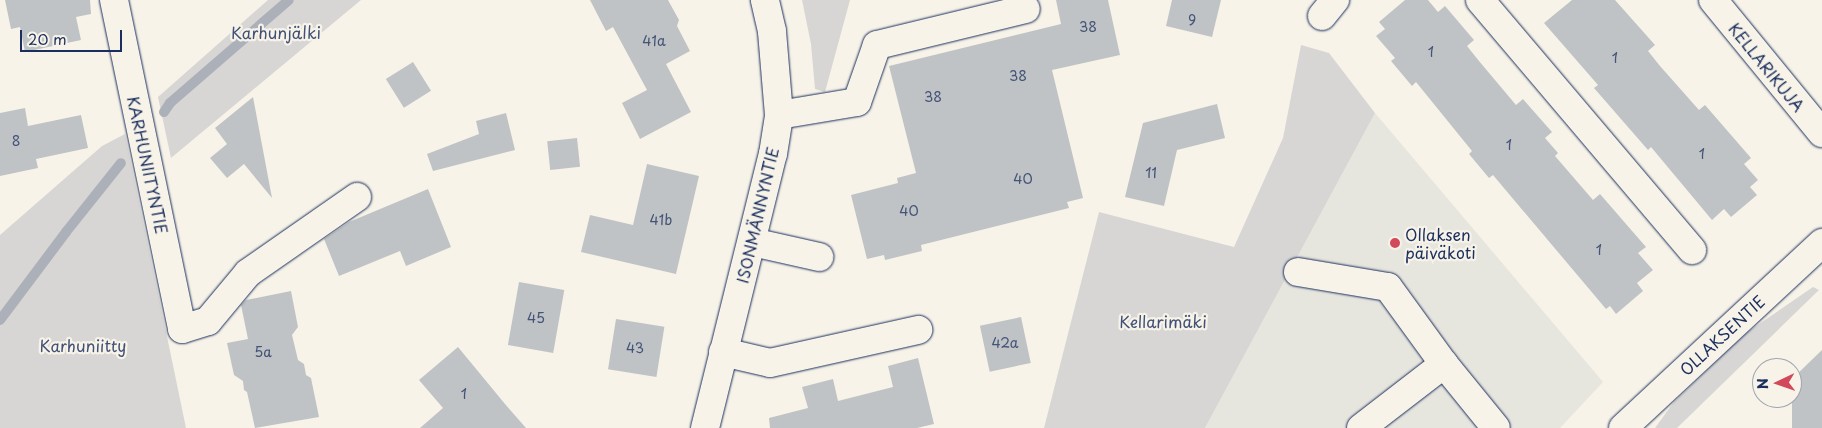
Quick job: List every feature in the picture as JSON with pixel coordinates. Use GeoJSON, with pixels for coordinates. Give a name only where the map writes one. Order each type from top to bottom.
{"type":"FeatureCollection","features":[{"type":"Feature","properties":{"kind":"street","name":"KARHUNIITYNTIE"},"geometry":{"type":"LineString","coordinates":[[114,0],[182,329],[208,321],[248,273],[357,197]]}},
{"type":"Feature","properties":{"kind":"street","name":"ISONMÄNNYNTIE"},"geometry":{"type":"LineString","coordinates":[[705,428],[773,154],[779,115],[772,31],[765,0]]}},
{"type":"Feature","properties":{"kind":"street"},"geometry":{"type":"LineString","coordinates":[[1480,0],[1692,250]]}},
{"type":"Feature","properties":{"kind":"street","name":"KELLARIKUJA"},"geometry":{"type":"LineString","coordinates":[[1713,0],[1822,133]]}},
{"type":"Feature","properties":{"kind":"street"},"geometry":{"type":"LineString","coordinates":[[779,115],[857,102],[877,45],[1026,9]]}},
{"type":"Feature","properties":{"kind":"street"},"geometry":{"type":"LineString","coordinates":[[752,242],[820,256]]}},
{"type":"Feature","properties":{"kind":"street","name":"OLLAKSENTIE"},"geometry":{"type":"LineString","coordinates":[[1623,428],[1822,243]]}},
{"type":"Feature","properties":{"kind":"street"},"geometry":{"type":"LineString","coordinates":[[1298,272],[1388,287],[1444,364],[1496,428]]}},
{"type":"Feature","properties":{"kind":"street"},"geometry":{"type":"LineString","coordinates":[[724,352],[770,363],[918,330]]}},
{"type":"Feature","properties":{"kind":"street"},"geometry":{"type":"LineString","coordinates":[[1361,428],[1444,364]]}},
{"type":"Feature","properties":{"kind":"shaded area","name":"Ollaksen päiväkoti"},"geometry":{"type":"Polygon","coordinates":[[[1375,113],[1603,382],[1560,428],[1205,428],[1375,113]]]}},
{"type":"Feature","properties":{"kind":"green space","name":"Karhunjälki"},"geometry":{"type":"Polygon","coordinates":[[[268,0],[361,0],[171,158],[158,97],[268,0]]]}},
{"type":"Feature","properties":{"kind":"green space"},"geometry":{"type":"Polygon","coordinates":[[[802,0],[850,0],[825,92],[815,89],[811,44],[802,0]]]}},
{"type":"Feature","properties":{"kind":"green space","name":"Kellarimäki"},"geometry":{"type":"Polygon","coordinates":[[[1301,45],[1329,53],[1375,113],[1205,428],[1044,428],[1099,212],[1234,247],[1283,138],[1301,45]]]}},
{"type":"Feature","properties":{"kind":"green space","name":"Karhuniitty"},"geometry":{"type":"Polygon","coordinates":[[[125,134],[186,428],[0,428],[0,235],[102,146],[125,134]]]}},
{"type":"Feature","properties":{"kind":"green space"},"geometry":{"type":"Polygon","coordinates":[[[1813,287],[1819,290],[1677,428],[1655,428],[1674,402],[1743,335],[1813,287]]]}},
{"type":"Feature","properties":{"kind":"building"},"geometry":{"type":"Polygon","coordinates":[[[5,0],[90,0],[91,14],[76,17],[81,40],[25,52],[20,27],[11,29],[5,0]]]}},
{"type":"Feature","properties":{"kind":"building"},"geometry":{"type":"Polygon","coordinates":[[[590,0],[668,0],[679,20],[677,26],[690,51],[666,64],[691,112],[640,139],[622,103],[647,90],[613,27],[606,31],[590,0]]]}},
{"type":"Feature","properties":{"kind":"building"},"geometry":{"type":"Polygon","coordinates":[[[1056,0],[1108,0],[1120,55],[1052,70],[1083,198],[1067,202],[1069,208],[921,245],[922,251],[885,260],[884,255],[867,259],[851,195],[898,183],[897,178],[916,173],[889,66],[1061,24],[1056,0]]]}},
{"type":"Feature","properties":{"kind":"building"},"geometry":{"type":"Polygon","coordinates":[[[1172,0],[1221,0],[1212,37],[1166,26],[1172,0]]]}},
{"type":"Feature","properties":{"kind":"building"},"geometry":{"type":"Polygon","coordinates":[[[1405,0],[1428,0],[1438,12],[1445,6],[1474,40],[1467,46],[1516,105],[1523,99],[1552,132],[1545,138],[1558,153],[1555,156],[1593,200],[1600,194],[1646,247],[1638,253],[1653,270],[1637,283],[1643,291],[1616,314],[1610,306],[1606,309],[1493,175],[1489,178],[1469,154],[1472,151],[1416,82],[1412,86],[1391,61],[1395,58],[1376,36],[1385,29],[1379,22],[1405,0]]]}},
{"type":"Feature","properties":{"kind":"building"},"geometry":{"type":"Polygon","coordinates":[[[1572,0],[1615,0],[1655,45],[1648,51],[1660,66],[1699,110],[1705,105],[1751,158],[1744,164],[1758,180],[1750,187],[1757,195],[1731,217],[1724,209],[1712,220],[1651,147],[1648,150],[1594,88],[1598,85],[1544,23],[1572,0]]]}},
{"type":"Feature","properties":{"kind":"building"},"geometry":{"type":"Polygon","coordinates":[[[413,62],[431,91],[404,108],[386,79],[413,62]]]}},
{"type":"Feature","properties":{"kind":"building"},"geometry":{"type":"Polygon","coordinates":[[[253,97],[272,198],[244,164],[227,178],[210,158],[227,144],[215,128],[253,97]]]}},
{"type":"Feature","properties":{"kind":"building"},"geometry":{"type":"Polygon","coordinates":[[[1217,104],[1225,138],[1177,150],[1164,206],[1125,197],[1143,123],[1217,104]]]}},
{"type":"Feature","properties":{"kind":"building"},"geometry":{"type":"Polygon","coordinates":[[[25,108],[28,126],[81,115],[88,148],[36,159],[38,168],[0,176],[0,113],[25,108]]]}},
{"type":"Feature","properties":{"kind":"building"},"geometry":{"type":"Polygon","coordinates":[[[506,113],[515,150],[433,171],[427,154],[479,134],[476,121],[506,113]]]}},
{"type":"Feature","properties":{"kind":"building"},"geometry":{"type":"Polygon","coordinates":[[[577,138],[580,167],[550,170],[547,141],[577,138]]]}},
{"type":"Feature","properties":{"kind":"building"},"geometry":{"type":"Polygon","coordinates":[[[647,164],[699,176],[676,274],[581,252],[590,215],[633,225],[647,164]]]}},
{"type":"Feature","properties":{"kind":"building"},"geometry":{"type":"Polygon","coordinates":[[[428,189],[451,247],[406,266],[400,251],[339,276],[324,239],[349,222],[428,189]]]}},
{"type":"Feature","properties":{"kind":"building"},"geometry":{"type":"Polygon","coordinates":[[[519,282],[564,290],[553,353],[508,345],[519,282]]]}},
{"type":"Feature","properties":{"kind":"building"},"geometry":{"type":"Polygon","coordinates":[[[291,291],[298,327],[292,335],[298,360],[304,364],[306,375],[311,378],[319,417],[255,428],[247,392],[244,390],[243,381],[234,375],[227,343],[248,339],[241,305],[246,300],[291,291]]]}},
{"type":"Feature","properties":{"kind":"building"},"geometry":{"type":"Polygon","coordinates":[[[1021,317],[1031,363],[990,372],[980,326],[1021,317]]]}},
{"type":"Feature","properties":{"kind":"building"},"geometry":{"type":"Polygon","coordinates":[[[616,319],[664,327],[656,377],[608,369],[616,319]]]}},
{"type":"Feature","properties":{"kind":"building"},"geometry":{"type":"Polygon","coordinates":[[[458,347],[526,428],[420,428],[443,408],[419,380],[458,347]]]}},
{"type":"Feature","properties":{"kind":"building"},"geometry":{"type":"Polygon","coordinates":[[[1822,350],[1822,428],[1792,428],[1792,408],[1802,408],[1802,369],[1822,350]]]}},
{"type":"Feature","properties":{"kind":"building"},"geometry":{"type":"Polygon","coordinates":[[[918,358],[934,424],[917,428],[770,428],[769,418],[808,408],[802,387],[833,379],[838,401],[893,387],[888,366],[918,358]]]}},
{"type":"Feature","properties":{"kind":"waterway"},"geometry":{"type":"LineString","coordinates":[[164,112],[170,103],[289,0]]}},
{"type":"Feature","properties":{"kind":"waterway"},"geometry":{"type":"LineString","coordinates":[[0,320],[121,163]]}},
{"type":"Feature","properties":{"kind":"place","name":"Ollaksen päiväkoti"},"geometry":{"type":"Point","coordinates":[1395,243]}}]}
